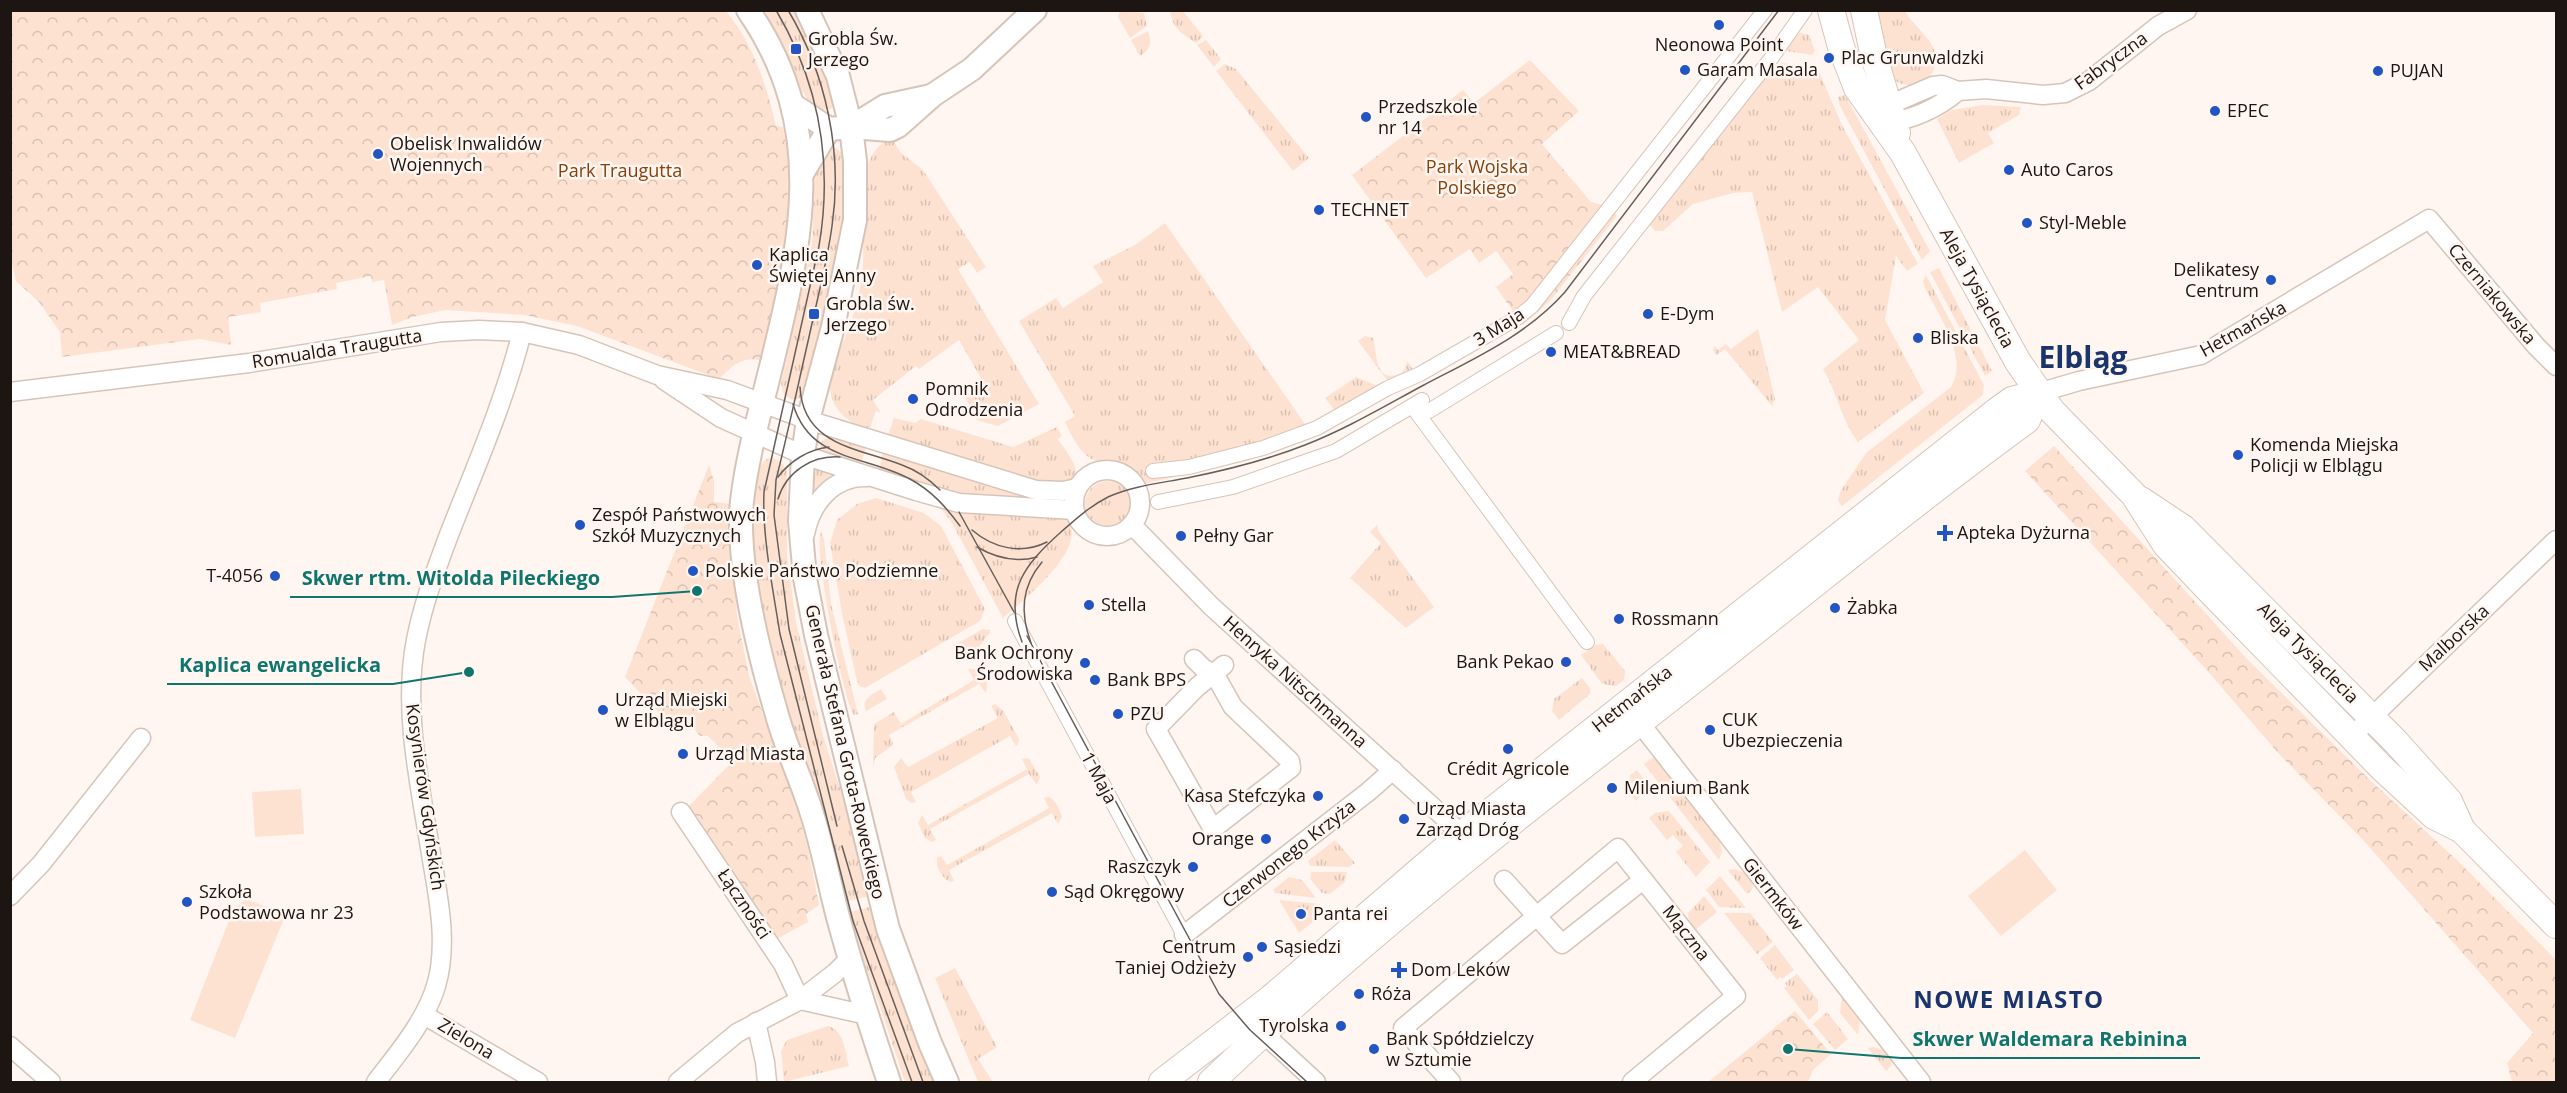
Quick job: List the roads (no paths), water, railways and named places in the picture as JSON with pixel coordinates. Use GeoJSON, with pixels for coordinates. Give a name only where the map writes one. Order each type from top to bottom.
{"type":"FeatureCollection","features":[{"type":"Feature","properties":{"kind":"main road","name":"Aleja Tysiąclecia"},"geometry":{"type":"LineString","coordinates":[[1831,10],[1853,79],[1888,117]]}},
{"type":"Feature","properties":{"kind":"main road","name":"Aleja Tysiąclecia"},"geometry":{"type":"LineString","coordinates":[[1864,10],[1888,117],[1903,153],[2018,362],[2038,393],[2067,428],[2134,495],[2183,528],[2372,717],[2449,801],[2462,830]]}},
{"type":"Feature","properties":{"kind":"main road","name":"Hetmańska"},"geometry":{"type":"LineString","coordinates":[[1211,1083],[1264,1034],[1632,713],[2012,400],[2038,393]]}},
{"type":"Feature","properties":{"kind":"main road","name":"Aleja Tysiąclecia"},"geometry":{"type":"LineString","coordinates":[[2134,495],[2166,545],[2352,737],[2434,816],[2462,830],[2556,926]]}},
{"type":"Feature","properties":{"kind":"main road","name":"Hetmańska"},"geometry":{"type":"LineString","coordinates":[[1162,1083],[1238,1024],[1461,835],[1632,713]]}},
{"type":"Feature","properties":{"kind":"street"},"geometry":{"type":"LineString","coordinates":[[748,10],[775,58],[793,105],[803,172],[799,237],[755,433],[742,507],[743,554],[749,601],[777,716],[812,814],[850,958],[889,1083]]}},
{"type":"Feature","properties":{"kind":"street","name":"Generała Stefana Grota-Roweckiego"},"geometry":{"type":"LineString","coordinates":[[807,10],[838,76],[840,128],[855,161],[855,220],[833,327],[808,420],[800,515],[802,550],[816,635],[888,929],[947,1083]]}},
{"type":"Feature","properties":{"kind":"street"},"geometry":{"type":"LineString","coordinates":[[803,172],[840,128],[885,106],[933,95],[972,69],[1035,10]]}},
{"type":"Feature","properties":{"kind":"street","name":"3 Maja"},"geometry":{"type":"LineString","coordinates":[[1153,471],[1189,467],[1263,448],[1317,428],[1388,388],[1420,374],[1517,318],[1532,306],[1765,10]]}},
{"type":"Feature","properties":{"kind":"street"},"geometry":{"type":"LineString","coordinates":[[1569,323],[1584,296],[1770,60],[1805,10]]}},
{"type":"Feature","properties":{"kind":"street","name":"Fabryczna"},"geometry":{"type":"LineString","coordinates":[[1888,117],[1905,121],[1948,100],[1958,91],[1986,89],[2043,95],[2065,93],[2089,81],[2158,26],[2187,10]]}},
{"type":"Feature","properties":{"kind":"street"},"geometry":{"type":"LineString","coordinates":[[793,105],[840,128]]}},
{"type":"Feature","properties":{"kind":"street","name":"Hetmańska"},"geometry":{"type":"LineString","coordinates":[[2038,393],[2074,382],[2200,355],[2429,219]]}},
{"type":"Feature","properties":{"kind":"street","name":"Czerniakowska"},"geometry":{"type":"LineString","coordinates":[[2429,219],[2535,346],[2556,366]]}},
{"type":"Feature","properties":{"kind":"street","name":"Romualda Traugutta"},"geometry":{"type":"LineString","coordinates":[[10,392],[249,363],[441,332],[480,330],[522,332],[579,345],[657,375],[727,390],[808,420],[1036,490],[1063,491],[1077,488]]}},
{"type":"Feature","properties":{"kind":"street","name":"Kosynierów Gdyńskich"},"geometry":{"type":"LineString","coordinates":[[376,1083],[424,1015],[436,986],[439,971],[441,933],[411,707],[413,658],[428,591],[508,381],[522,332]]}},
{"type":"Feature","properties":{"kind":"street","name":"3 Maja"},"geometry":{"type":"LineString","coordinates":[[1158,502],[1233,487],[1336,451],[1556,333]]}},
{"type":"Feature","properties":{"kind":"street","name":"Romualda Traugutta"},"geometry":{"type":"LineString","coordinates":[[657,375],[721,418],[804,455],[871,477],[959,503],[1074,510]]}},
{"type":"Feature","properties":{"kind":"street"},"geometry":{"type":"LineString","coordinates":[[1421,406],[1587,642]]}},
{"type":"Feature","properties":{"kind":"street"},"geometry":{"type":"LineString","coordinates":[[1110,470],[1130,479],[1140,496],[1140,507],[1132,525],[1124,532],[1103,537],[1093,534],[1081,525],[1074,510],[1077,488],[1088,475],[1098,471],[1110,470]]}},
{"type":"Feature","properties":{"kind":"street"},"geometry":{"type":"LineString","coordinates":[[802,550],[811,514],[828,491],[845,480],[871,477]]}},
{"type":"Feature","properties":{"kind":"street","name":"Henryka Nitschmanna"},"geometry":{"type":"LineString","coordinates":[[1132,525],[1211,606],[1393,770],[1461,835]]}},
{"type":"Feature","properties":{"kind":"street","name":"Malborska"},"geometry":{"type":"LineString","coordinates":[[2352,737],[2556,540]]}},
{"type":"Feature","properties":{"kind":"street","name":"1 Maja"},"geometry":{"type":"LineString","coordinates":[[1015,621],[1184,936]]}},
{"type":"Feature","properties":{"kind":"street"},"geometry":{"type":"LineString","coordinates":[[1194,659],[1203,668],[1220,670]]}},
{"type":"Feature","properties":{"kind":"street"},"geometry":{"type":"LineString","coordinates":[[1220,670],[1233,707],[1280,749],[1290,761],[1291,768],[1213,829],[1156,729],[1197,687],[1220,670]]}},
{"type":"Feature","properties":{"kind":"street","name":"Giermków"},"geometry":{"type":"LineString","coordinates":[[1632,713],[1921,1083]]}},
{"type":"Feature","properties":{"kind":"street"},"geometry":{"type":"LineString","coordinates":[[10,896],[41,864],[141,738]]}},
{"type":"Feature","properties":{"kind":"street","name":"Czerwonego Krzyża"},"geometry":{"type":"LineString","coordinates":[[1184,936],[1393,770]]}},
{"type":"Feature","properties":{"kind":"street","name":"Łączności"},"geometry":{"type":"LineString","coordinates":[[681,812],[783,964],[800,1000]]}},
{"type":"Feature","properties":{"kind":"street","name":"Mączna"},"geometry":{"type":"LineString","coordinates":[[1452,1083],[1402,1028],[1618,848],[1736,996],[1632,1083]]}},
{"type":"Feature","properties":{"kind":"street"},"geometry":{"type":"LineString","coordinates":[[1504,880],[1562,944],[1643,880]]}},
{"type":"Feature","properties":{"kind":"street"},"geometry":{"type":"LineString","coordinates":[[678,1083],[737,1033],[800,1000],[850,958]]}},
{"type":"Feature","properties":{"kind":"street"},"geometry":{"type":"LineString","coordinates":[[800,1000],[867,1015]]}},
{"type":"Feature","properties":{"kind":"street","name":"Zielona"},"geometry":{"type":"LineString","coordinates":[[424,1015],[538,1083]]}},
{"type":"Feature","properties":{"kind":"street"},"geometry":{"type":"LineString","coordinates":[[756,1022],[767,1083]]}},
{"type":"Feature","properties":{"kind":"street"},"geometry":{"type":"LineString","coordinates":[[1264,1034],[1316,1083]]}},
{"type":"Feature","properties":{"kind":"street"},"geometry":{"type":"LineString","coordinates":[[10,1046],[51,1083]]}},
{"type":"Feature","properties":{"kind":"tram line"},"geometry":{"type":"LineString","coordinates":[[776,10],[803,66],[812,95],[819,124],[824,184],[819,246],[764,492],[769,563],[780,634],[853,921],[912,1082]]}},
{"type":"Feature","properties":{"kind":"tram line"},"geometry":{"type":"LineString","coordinates":[[788,10],[822,87],[833,142],[835,198],[825,268],[776,480],[774,515],[789,629],[837,826]]}},
{"type":"Feature","properties":{"kind":"tram line"},"geometry":{"type":"LineString","coordinates":[[1022,642],[1015,608],[1020,580],[1027,568],[1048,544],[1095,504],[1127,490],[1247,464],[1320,439],[1479,356],[1516,334],[1550,308],[1565,292],[1779,10]]}},
{"type":"Feature","properties":{"kind":"tram line"},"geometry":{"type":"LineString","coordinates":[[800,387],[803,407],[811,422],[822,433],[836,442],[912,469],[940,490]]}},
{"type":"Feature","properties":{"kind":"tram line"},"geometry":{"type":"LineString","coordinates":[[793,404],[801,423],[812,437],[841,454],[910,479],[938,500],[960,526]]}},
{"type":"Feature","properties":{"kind":"tram line"},"geometry":{"type":"LineString","coordinates":[[778,477],[800,457],[814,450],[829,447]]}},
{"type":"Feature","properties":{"kind":"tram line"},"geometry":{"type":"LineString","coordinates":[[778,499],[787,481],[801,467],[820,459],[840,457]]}},
{"type":"Feature","properties":{"kind":"tram line"},"geometry":{"type":"LineString","coordinates":[[959,512],[1014,612]]}},
{"type":"Feature","properties":{"kind":"tram line"},"geometry":{"type":"LineString","coordinates":[[972,530],[989,541],[1008,548],[1027,548],[1047,542]]}},
{"type":"Feature","properties":{"kind":"tram line"},"geometry":{"type":"LineString","coordinates":[[977,547],[1006,558],[1021,560],[1037,557]]}},
{"type":"Feature","properties":{"kind":"tram line"},"geometry":{"type":"LineString","coordinates":[[1031,643],[1024,611],[1026,591],[1042,562]]}},
{"type":"Feature","properties":{"kind":"tram line"},"geometry":{"type":"LineString","coordinates":[[1027,636],[1219,994],[1250,1030],[1307,1082]]}},
{"type":"Feature","properties":{"kind":"tram line"},"geometry":{"type":"LineString","coordinates":[[842,846],[864,921],[923,1082]]}},
{"type":"Feature","properties":{"kind":"place","name":"Neonowa Point"},"geometry":{"type":"Point","coordinates":[1719,25]}},
{"type":"Feature","properties":{"kind":"place","name":"Grobla Św. Jerzego"},"geometry":{"type":"Point","coordinates":[796,49]}},
{"type":"Feature","properties":{"kind":"place","name":"Plac Grunwaldzki"},"geometry":{"type":"Point","coordinates":[1829,58]}},
{"type":"Feature","properties":{"kind":"place","name":"Garam Masala"},"geometry":{"type":"Point","coordinates":[1685,70]}},
{"type":"Feature","properties":{"kind":"place","name":"PUJAN"},"geometry":{"type":"Point","coordinates":[2378,71]}},
{"type":"Feature","properties":{"kind":"place","name":"EPEC"},"geometry":{"type":"Point","coordinates":[2215,111]}},
{"type":"Feature","properties":{"kind":"place","name":"Przedszkole nr 14"},"geometry":{"type":"Point","coordinates":[1366,117]}},
{"type":"Feature","properties":{"kind":"place","name":"Obelisk Inwalidów Wojennych"},"geometry":{"type":"Point","coordinates":[378,154]}},
{"type":"Feature","properties":{"kind":"place","name":"Auto Caros"},"geometry":{"type":"Point","coordinates":[2009,170]}},
{"type":"Feature","properties":{"kind":"place","name":"TECHNET"},"geometry":{"type":"Point","coordinates":[1319,210]}},
{"type":"Feature","properties":{"kind":"place","name":"Styl-Meble"},"geometry":{"type":"Point","coordinates":[2027,223]}},
{"type":"Feature","properties":{"kind":"place","name":"Kaplica Świętej Anny"},"geometry":{"type":"Point","coordinates":[757,265]}},
{"type":"Feature","properties":{"kind":"place","name":"Delikatesy Centrum"},"geometry":{"type":"Point","coordinates":[2271,280]}},
{"type":"Feature","properties":{"kind":"place","name":"Grobla św. Jerzego"},"geometry":{"type":"Point","coordinates":[814,314]}},
{"type":"Feature","properties":{"kind":"place","name":"E-Dym"},"geometry":{"type":"Point","coordinates":[1648,314]}},
{"type":"Feature","properties":{"kind":"place","name":"Bliska"},"geometry":{"type":"Point","coordinates":[1918,338]}},
{"type":"Feature","properties":{"kind":"place","name":"MEAT&BREAD"},"geometry":{"type":"Point","coordinates":[1551,352]}},
{"type":"Feature","properties":{"kind":"place","name":"Pomnik Odrodzenia"},"geometry":{"type":"Point","coordinates":[913,399]}},
{"type":"Feature","properties":{"kind":"place","name":"Komenda Miejska Policji w Elblągu"},"geometry":{"type":"Point","coordinates":[2238,455]}},
{"type":"Feature","properties":{"kind":"place","name":"Zespół Państwowych Szkół Muzycznych"},"geometry":{"type":"Point","coordinates":[580,525]}},
{"type":"Feature","properties":{"kind":"place","name":"Apteka Dyżurna"},"geometry":{"type":"Point","coordinates":[1945,533]}},
{"type":"Feature","properties":{"kind":"place","name":"Pełny Gar"},"geometry":{"type":"Point","coordinates":[1181,536]}},
{"type":"Feature","properties":{"kind":"place","name":"Polskie Państwo Podziemne"},"geometry":{"type":"Point","coordinates":[693,571]}},
{"type":"Feature","properties":{"kind":"place","name":"T-4056"},"geometry":{"type":"Point","coordinates":[275,576]}},
{"type":"Feature","properties":{"kind":"place","name":"Skwer rtm. Witolda Pileckiego"},"geometry":{"type":"Point","coordinates":[697,591]}},
{"type":"Feature","properties":{"kind":"place","name":"Stella"},"geometry":{"type":"Point","coordinates":[1089,605]}},
{"type":"Feature","properties":{"kind":"place","name":"Żabka"},"geometry":{"type":"Point","coordinates":[1835,608]}},
{"type":"Feature","properties":{"kind":"place","name":"Rossmann"},"geometry":{"type":"Point","coordinates":[1619,619]}},
{"type":"Feature","properties":{"kind":"place","name":"Bank Pekao"},"geometry":{"type":"Point","coordinates":[1566,662]}},
{"type":"Feature","properties":{"kind":"place","name":"Bank Ochrony Środowiska"},"geometry":{"type":"Point","coordinates":[1085,663]}},
{"type":"Feature","properties":{"kind":"place","name":"Kaplica ewangelicka"},"geometry":{"type":"Point","coordinates":[469,672]}},
{"type":"Feature","properties":{"kind":"place","name":"Bank BPS"},"geometry":{"type":"Point","coordinates":[1095,680]}},
{"type":"Feature","properties":{"kind":"place","name":"Urząd Miejski w Elblągu"},"geometry":{"type":"Point","coordinates":[603,710]}},
{"type":"Feature","properties":{"kind":"place","name":"PZU"},"geometry":{"type":"Point","coordinates":[1118,714]}},
{"type":"Feature","properties":{"kind":"place","name":"CUK Ubezpieczenia"},"geometry":{"type":"Point","coordinates":[1710,730]}},
{"type":"Feature","properties":{"kind":"place","name":"Crédit Agricole"},"geometry":{"type":"Point","coordinates":[1508,749]}},
{"type":"Feature","properties":{"kind":"place","name":"Urząd Miasta"},"geometry":{"type":"Point","coordinates":[683,754]}},
{"type":"Feature","properties":{"kind":"place","name":"Milenium Bank"},"geometry":{"type":"Point","coordinates":[1612,788]}},
{"type":"Feature","properties":{"kind":"place","name":"Kasa Stefczyka"},"geometry":{"type":"Point","coordinates":[1318,796]}},
{"type":"Feature","properties":{"kind":"place","name":"Urząd Miasta Zarząd Dróg"},"geometry":{"type":"Point","coordinates":[1404,819]}},
{"type":"Feature","properties":{"kind":"place","name":"Orange"},"geometry":{"type":"Point","coordinates":[1266,839]}},
{"type":"Feature","properties":{"kind":"place","name":"Raszczyk"},"geometry":{"type":"Point","coordinates":[1193,867]}},
{"type":"Feature","properties":{"kind":"place","name":"Sąd Okręgowy"},"geometry":{"type":"Point","coordinates":[1052,892]}},
{"type":"Feature","properties":{"kind":"place","name":"Szkoła Podstawowa nr 23"},"geometry":{"type":"Point","coordinates":[187,902]}},
{"type":"Feature","properties":{"kind":"place","name":"Panta rei"},"geometry":{"type":"Point","coordinates":[1301,914]}},
{"type":"Feature","properties":{"kind":"place","name":"Sąsiedzi"},"geometry":{"type":"Point","coordinates":[1262,947]}},
{"type":"Feature","properties":{"kind":"place","name":"Centrum Taniej Odzieży"},"geometry":{"type":"Point","coordinates":[1248,957]}},
{"type":"Feature","properties":{"kind":"place","name":"Dom Leków"},"geometry":{"type":"Point","coordinates":[1399,970]}},
{"type":"Feature","properties":{"kind":"place","name":"Róża"},"geometry":{"type":"Point","coordinates":[1359,994]}},
{"type":"Feature","properties":{"kind":"place","name":"Tyrolska"},"geometry":{"type":"Point","coordinates":[1341,1026]}},
{"type":"Feature","properties":{"kind":"place","name":"Bank Spółdzielczy w Sztumie"},"geometry":{"type":"Point","coordinates":[1374,1049]}},
{"type":"Feature","properties":{"kind":"place","name":"Skwer Waldemara Rebinina"},"geometry":{"type":"Point","coordinates":[1788,1049]}},
{"type":"Feature","properties":{"kind":"district","name":"Elbląg"},"geometry":{"type":"Point","coordinates":[2083,358]}},
{"type":"Feature","properties":{"kind":"district","name":"NOWE MIASTO"},"geometry":{"type":"Point","coordinates":[2009,1000]}},
{"type":"Feature","properties":{"kind":"park label","name":"Park Traugutta"},"geometry":{"type":"Point","coordinates":[620,171]}},
{"type":"Feature","properties":{"kind":"park label","name":"Park Wojska Polskiego"},"geometry":{"type":"Point","coordinates":[1477,177]}}]}
